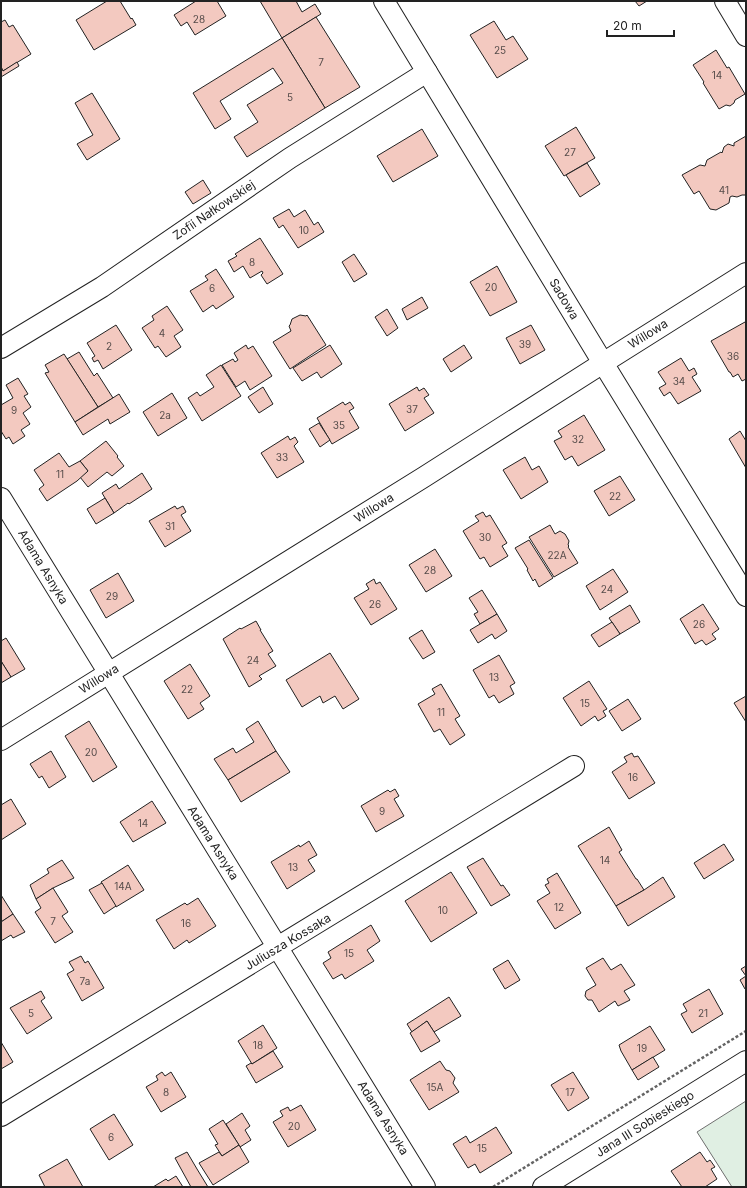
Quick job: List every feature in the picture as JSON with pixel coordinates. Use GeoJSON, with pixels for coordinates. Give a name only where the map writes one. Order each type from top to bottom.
{"type":"FeatureCollection","features":[{"type":"Feature","properties":{"kind":"street","name":"Sadowa"},"geometry":{"type":"LineString","coordinates":[[384,1],[746,596]]}},
{"type":"Feature","properties":{"kind":"street"},"geometry":{"type":"LineString","coordinates":[[725,1],[746,36]]}},
{"type":"Feature","properties":{"kind":"street","name":"Zofii Nałkowskiej"},"geometry":{"type":"LineString","coordinates":[[1,348],[102,286],[290,158],[427,72]]}},
{"type":"Feature","properties":{"kind":"street","name":"Willowa"},"geometry":{"type":"LineString","coordinates":[[1,740],[424,477],[746,273]]}},
{"type":"Feature","properties":{"kind":"street","name":"Adama Asnyka"},"geometry":{"type":"LineString","coordinates":[[1,498],[425,1187]]}},
{"type":"Feature","properties":{"kind":"street","name":"Juliusza Kossaka"},"geometry":{"type":"LineString","coordinates":[[1,1116],[574,766]]}},
{"type":"Feature","properties":{"kind":"street","name":"Jana III Sobieskiego"},"geometry":{"type":"LineString","coordinates":[[543,1187],[746,1061]]}},
{"type":"Feature","properties":{"kind":"path"},"geometry":{"type":"LineString","coordinates":[[494,1187],[746,1031]]}},
{"type":"Feature","properties":{"kind":"green space"},"geometry":{"type":"Polygon","coordinates":[[[746,1101],[746,1187],[732,1187],[697,1132],[746,1101]]]}},
{"type":"Feature","properties":{"kind":"building"},"geometry":{"type":"Polygon","coordinates":[[[107,1],[120,1],[136,25],[94,50],[76,20],[107,1]]]}},
{"type":"Feature","properties":{"kind":"building"},"geometry":{"type":"Polygon","coordinates":[[[196,1],[217,1],[226,16],[195,35],[187,22],[181,26],[174,15],[196,1]]]}},
{"type":"Feature","properties":{"kind":"building"},"geometry":{"type":"Polygon","coordinates":[[[260,1],[296,1],[302,12],[315,4],[321,14],[282,38],[260,1]]]}},
{"type":"Feature","properties":{"kind":"building"},"geometry":{"type":"Polygon","coordinates":[[[635,1],[647,1],[639,6],[635,1]]]}},
{"type":"Feature","properties":{"kind":"building"},"geometry":{"type":"Polygon","coordinates":[[[316,17],[360,87],[325,108],[282,38],[316,17]]]}},
{"type":"Feature","properties":{"kind":"building"},"geometry":{"type":"Polygon","coordinates":[[[5,20],[9,27],[13,25],[31,54],[3,71],[1,67],[1,22],[5,20]]]}},
{"type":"Feature","properties":{"kind":"building"},"geometry":{"type":"Polygon","coordinates":[[[494,21],[506,40],[513,36],[528,59],[497,78],[470,35],[494,21]]]}},
{"type":"Feature","properties":{"kind":"building"},"geometry":{"type":"Polygon","coordinates":[[[282,38],[325,108],[247,157],[234,137],[258,122],[247,105],[283,83],[273,68],[220,101],[231,119],[215,129],[193,93],[282,38]]]}},
{"type":"Feature","properties":{"kind":"building"},"geometry":{"type":"Polygon","coordinates":[[[716,50],[727,68],[729,67],[745,94],[735,100],[730,106],[726,105],[719,109],[693,65],[716,50]]]}},
{"type":"Feature","properties":{"kind":"building"},"geometry":{"type":"Polygon","coordinates":[[[17,62],[19,66],[1,77],[1,67],[3,71],[17,62]]]}},
{"type":"Feature","properties":{"kind":"building"},"geometry":{"type":"Polygon","coordinates":[[[92,93],[120,139],[87,160],[77,144],[93,135],[75,103],[92,93]]]}},
{"type":"Feature","properties":{"kind":"building"},"geometry":{"type":"Polygon","coordinates":[[[576,127],[595,158],[564,176],[545,146],[576,127]]]}},
{"type":"Feature","properties":{"kind":"building"},"geometry":{"type":"Polygon","coordinates":[[[422,129],[438,156],[393,182],[377,156],[422,129]]]}},
{"type":"Feature","properties":{"kind":"building"},"geometry":{"type":"Polygon","coordinates":[[[746,136],[746,195],[737,197],[732,196],[730,197],[729,203],[716,210],[710,209],[699,191],[694,194],[682,175],[700,165],[705,166],[707,160],[721,152],[722,153],[724,147],[728,144],[734,146],[734,143],[746,136]]]}},
{"type":"Feature","properties":{"kind":"building"},"geometry":{"type":"Polygon","coordinates":[[[587,163],[600,184],[580,197],[566,175],[587,163]]]}},
{"type":"Feature","properties":{"kind":"building"},"geometry":{"type":"Polygon","coordinates":[[[203,180],[211,193],[193,204],[185,192],[203,180]]]}},
{"type":"Feature","properties":{"kind":"building"},"geometry":{"type":"Polygon","coordinates":[[[289,209],[294,217],[305,210],[314,225],[318,222],[324,232],[298,248],[283,225],[279,228],[273,218],[289,209]]]}},
{"type":"Feature","properties":{"kind":"building"},"geometry":{"type":"Polygon","coordinates":[[[260,238],[283,274],[267,284],[261,275],[263,273],[262,271],[250,278],[243,266],[234,272],[228,261],[237,256],[235,254],[260,238]]]}},
{"type":"Feature","properties":{"kind":"building"},"geometry":{"type":"Polygon","coordinates":[[[354,254],[367,274],[354,282],[342,262],[354,254]]]}},
{"type":"Feature","properties":{"kind":"building"},"geometry":{"type":"Polygon","coordinates":[[[497,266],[517,302],[490,316],[470,282],[497,266]]]}},
{"type":"Feature","properties":{"kind":"building"},"geometry":{"type":"Polygon","coordinates":[[[216,269],[234,297],[216,309],[213,305],[203,312],[190,291],[208,280],[205,276],[216,269]]]}},
{"type":"Feature","properties":{"kind":"building"},"geometry":{"type":"Polygon","coordinates":[[[422,297],[428,308],[407,320],[402,309],[422,297]]]}},
{"type":"Feature","properties":{"kind":"building"},"geometry":{"type":"Polygon","coordinates":[[[167,306],[183,330],[174,336],[181,347],[166,357],[158,346],[155,348],[142,328],[154,320],[152,316],[167,306]]]}},
{"type":"Feature","properties":{"kind":"building"},"geometry":{"type":"Polygon","coordinates":[[[387,309],[398,328],[387,336],[375,317],[387,309]]]}},
{"type":"Feature","properties":{"kind":"building"},"geometry":{"type":"Polygon","coordinates":[[[300,315],[307,315],[326,345],[290,369],[273,342],[291,331],[289,326],[292,319],[300,315]]]}},
{"type":"Feature","properties":{"kind":"building"},"geometry":{"type":"Polygon","coordinates":[[[745,322],[746,379],[742,381],[738,374],[733,377],[729,372],[711,341],[745,322]]]}},
{"type":"Feature","properties":{"kind":"building"},"geometry":{"type":"Polygon","coordinates":[[[116,325],[132,350],[103,369],[98,360],[94,362],[92,358],[95,356],[87,343],[116,325]]]}},
{"type":"Feature","properties":{"kind":"building"},"geometry":{"type":"Polygon","coordinates":[[[531,325],[545,350],[520,364],[506,338],[531,325]]]}},
{"type":"Feature","properties":{"kind":"building"},"geometry":{"type":"Polygon","coordinates":[[[246,345],[248,349],[253,346],[272,376],[250,390],[245,381],[236,387],[222,365],[233,359],[235,362],[238,360],[234,353],[246,345]]]}},
{"type":"Feature","properties":{"kind":"building"},"geometry":{"type":"Polygon","coordinates":[[[330,345],[342,364],[321,378],[317,372],[302,381],[293,368],[330,345]]]}},
{"type":"Feature","properties":{"kind":"building"},"geometry":{"type":"Polygon","coordinates":[[[464,345],[472,358],[451,372],[443,359],[464,345]]]}},
{"type":"Feature","properties":{"kind":"building"},"geometry":{"type":"Polygon","coordinates":[[[79,352],[94,376],[97,373],[113,398],[98,407],[67,359],[79,352]]]}},
{"type":"Feature","properties":{"kind":"building"},"geometry":{"type":"Polygon","coordinates":[[[64,354],[98,407],[75,422],[45,373],[49,372],[45,365],[64,354]]]}},
{"type":"Feature","properties":{"kind":"building"},"geometry":{"type":"Polygon","coordinates":[[[681,358],[689,371],[694,368],[697,374],[692,377],[701,391],[678,404],[670,392],[664,396],[659,388],[666,384],[658,372],[681,358]]]}},
{"type":"Feature","properties":{"kind":"building"},"geometry":{"type":"Polygon","coordinates":[[[221,365],[241,396],[202,421],[188,398],[197,392],[200,396],[214,387],[206,375],[221,365]]]}},
{"type":"Feature","properties":{"kind":"building"},"geometry":{"type":"Polygon","coordinates":[[[18,378],[28,394],[24,396],[31,407],[23,413],[30,424],[21,430],[25,436],[13,444],[9,437],[6,439],[1,431],[1,405],[13,398],[6,385],[18,378]]]}},
{"type":"Feature","properties":{"kind":"building"},"geometry":{"type":"Polygon","coordinates":[[[263,387],[273,404],[259,413],[248,397],[263,387]]]}},
{"type":"Feature","properties":{"kind":"building"},"geometry":{"type":"Polygon","coordinates":[[[417,387],[419,391],[424,388],[429,395],[424,398],[434,413],[405,431],[389,404],[417,387]]]}},
{"type":"Feature","properties":{"kind":"building"},"geometry":{"type":"Polygon","coordinates":[[[172,393],[187,418],[158,436],[143,412],[172,393]]]}},
{"type":"Feature","properties":{"kind":"building"},"geometry":{"type":"Polygon","coordinates":[[[119,394],[130,412],[110,424],[108,419],[83,435],[75,422],[119,394]]]}},
{"type":"Feature","properties":{"kind":"building"},"geometry":{"type":"Polygon","coordinates":[[[343,402],[345,405],[350,402],[354,408],[349,411],[359,428],[332,444],[317,418],[343,402]]]}},
{"type":"Feature","properties":{"kind":"building"},"geometry":{"type":"Polygon","coordinates":[[[584,415],[605,450],[578,466],[572,456],[565,460],[554,441],[562,437],[558,431],[584,415]]]}},
{"type":"Feature","properties":{"kind":"building"},"geometry":{"type":"Polygon","coordinates":[[[319,423],[330,440],[320,447],[309,429],[319,423]]]}},
{"type":"Feature","properties":{"kind":"building"},"geometry":{"type":"Polygon","coordinates":[[[740,431],[746,441],[746,468],[729,439],[740,431]]]}},
{"type":"Feature","properties":{"kind":"building"},"geometry":{"type":"Polygon","coordinates":[[[288,436],[290,440],[295,437],[298,442],[294,446],[304,462],[277,478],[261,453],[288,436]]]}},
{"type":"Feature","properties":{"kind":"building"},"geometry":{"type":"Polygon","coordinates":[[[106,441],[124,466],[112,476],[107,472],[88,487],[80,477],[88,471],[80,461],[106,441]]]}},
{"type":"Feature","properties":{"kind":"building"},"geometry":{"type":"Polygon","coordinates":[[[59,453],[69,467],[80,461],[88,471],[77,481],[47,501],[39,489],[44,485],[34,470],[59,453]]]}},
{"type":"Feature","properties":{"kind":"building"},"geometry":{"type":"Polygon","coordinates":[[[525,457],[532,470],[539,466],[548,482],[521,499],[503,470],[525,457]]]}},
{"type":"Feature","properties":{"kind":"building"},"geometry":{"type":"Polygon","coordinates":[[[142,473],[152,489],[114,513],[102,493],[116,484],[119,489],[142,473]]]}},
{"type":"Feature","properties":{"kind":"building"},"geometry":{"type":"Polygon","coordinates":[[[620,476],[635,500],[609,516],[594,491],[620,476]]]}},
{"type":"Feature","properties":{"kind":"building"},"geometry":{"type":"Polygon","coordinates":[[[105,498],[114,513],[96,524],[87,509],[105,498]]]}},
{"type":"Feature","properties":{"kind":"building"},"geometry":{"type":"Polygon","coordinates":[[[175,506],[177,509],[183,506],[186,512],[181,515],[191,531],[165,547],[149,521],[175,506]]]}},
{"type":"Feature","properties":{"kind":"building"},"geometry":{"type":"Polygon","coordinates":[[[483,512],[486,517],[490,515],[507,543],[502,546],[508,556],[490,567],[484,557],[480,559],[463,531],[479,521],[475,516],[483,512]]]}},
{"type":"Feature","properties":{"kind":"building"},"geometry":{"type":"Polygon","coordinates":[[[550,525],[555,534],[560,531],[565,534],[569,541],[568,547],[578,563],[554,577],[529,537],[550,525]]]}},
{"type":"Feature","properties":{"kind":"building"},"geometry":{"type":"Polygon","coordinates":[[[529,540],[553,578],[539,587],[535,579],[533,581],[527,570],[528,569],[515,548],[529,540]]]}},
{"type":"Feature","properties":{"kind":"building"},"geometry":{"type":"Polygon","coordinates":[[[435,549],[452,576],[426,592],[409,565],[435,549]]]}},
{"type":"Feature","properties":{"kind":"building"},"geometry":{"type":"Polygon","coordinates":[[[613,569],[628,592],[600,610],[586,586],[613,569]]]}},
{"type":"Feature","properties":{"kind":"building"},"geometry":{"type":"Polygon","coordinates":[[[118,573],[134,601],[106,618],[90,590],[118,573]]]}},
{"type":"Feature","properties":{"kind":"building"},"geometry":{"type":"Polygon","coordinates":[[[374,579],[376,584],[380,582],[397,609],[371,625],[354,598],[369,589],[366,584],[374,579]]]}},
{"type":"Feature","properties":{"kind":"building"},"geometry":{"type":"Polygon","coordinates":[[[482,590],[497,614],[480,624],[474,614],[478,612],[469,598],[482,590]]]}},
{"type":"Feature","properties":{"kind":"building"},"geometry":{"type":"Polygon","coordinates":[[[703,604],[719,629],[712,634],[716,639],[706,645],[702,640],[695,644],[680,619],[703,604]]]}},
{"type":"Feature","properties":{"kind":"building"},"geometry":{"type":"Polygon","coordinates":[[[630,605],[640,622],[620,634],[609,618],[630,605]]]}},
{"type":"Feature","properties":{"kind":"building"},"geometry":{"type":"Polygon","coordinates":[[[497,614],[507,631],[495,639],[492,634],[478,643],[470,630],[497,614]]]}},
{"type":"Feature","properties":{"kind":"building"},"geometry":{"type":"Polygon","coordinates":[[[256,621],[273,651],[268,654],[276,666],[259,676],[262,679],[249,687],[223,639],[240,628],[241,629],[256,621]]]}},
{"type":"Feature","properties":{"kind":"building"},"geometry":{"type":"Polygon","coordinates":[[[612,622],[620,634],[599,647],[591,635],[612,622]]]}},
{"type":"Feature","properties":{"kind":"building"},"geometry":{"type":"Polygon","coordinates":[[[422,630],[435,652],[423,659],[409,638],[422,630]]]}},
{"type":"Feature","properties":{"kind":"building"},"geometry":{"type":"Polygon","coordinates":[[[6,638],[25,669],[11,677],[1,661],[1,641],[6,638]]]}},
{"type":"Feature","properties":{"kind":"building"},"geometry":{"type":"Polygon","coordinates":[[[330,653],[359,699],[343,709],[335,696],[323,703],[320,696],[302,707],[286,680],[330,653]]]}},
{"type":"Feature","properties":{"kind":"building"},"geometry":{"type":"Polygon","coordinates":[[[499,655],[515,683],[510,686],[514,694],[499,703],[494,695],[489,698],[473,670],[499,655]]]}},
{"type":"Feature","properties":{"kind":"building"},"geometry":{"type":"Polygon","coordinates":[[[1,661],[11,677],[1,683],[1,661]]]}},
{"type":"Feature","properties":{"kind":"building"},"geometry":{"type":"Polygon","coordinates":[[[190,664],[210,696],[200,703],[204,709],[188,719],[164,681],[190,664]]]}},
{"type":"Feature","properties":{"kind":"building"},"geometry":{"type":"Polygon","coordinates":[[[589,681],[607,709],[603,711],[606,716],[598,721],[595,716],[581,726],[563,698],[589,681]]]}},
{"type":"Feature","properties":{"kind":"building"},"geometry":{"type":"Polygon","coordinates":[[[441,684],[460,716],[455,719],[465,735],[450,745],[440,729],[434,732],[418,704],[435,694],[432,689],[441,684]]]}},
{"type":"Feature","properties":{"kind":"building"},"geometry":{"type":"Polygon","coordinates":[[[746,696],[746,722],[734,703],[746,696]]]}},
{"type":"Feature","properties":{"kind":"building"},"geometry":{"type":"Polygon","coordinates":[[[628,699],[641,719],[622,731],[609,711],[628,699]]]}},
{"type":"Feature","properties":{"kind":"building"},"geometry":{"type":"Polygon","coordinates":[[[89,721],[117,767],[93,782],[65,736],[89,721]]]}},
{"type":"Feature","properties":{"kind":"building"},"geometry":{"type":"Polygon","coordinates":[[[258,721],[276,751],[228,780],[214,759],[233,748],[236,753],[254,742],[246,729],[258,721]]]}},
{"type":"Feature","properties":{"kind":"building"},"geometry":{"type":"Polygon","coordinates":[[[51,751],[66,777],[49,788],[42,776],[39,778],[30,764],[51,751]]]}},
{"type":"Feature","properties":{"kind":"building"},"geometry":{"type":"Polygon","coordinates":[[[276,751],[290,772],[241,802],[228,780],[276,751]]]}},
{"type":"Feature","properties":{"kind":"building"},"geometry":{"type":"Polygon","coordinates":[[[632,753],[634,757],[638,756],[655,783],[629,799],[612,772],[627,762],[624,757],[632,753]]]}},
{"type":"Feature","properties":{"kind":"building"},"geometry":{"type":"Polygon","coordinates":[[[395,789],[399,796],[394,799],[404,816],[376,832],[361,806],[388,790],[390,792],[395,789]]]}},
{"type":"Feature","properties":{"kind":"building"},"geometry":{"type":"Polygon","coordinates":[[[11,799],[26,824],[1,840],[1,805],[11,799]]]}},
{"type":"Feature","properties":{"kind":"building"},"geometry":{"type":"Polygon","coordinates":[[[152,801],[166,823],[133,842],[120,822],[152,801]]]}},
{"type":"Feature","properties":{"kind":"building"},"geometry":{"type":"Polygon","coordinates":[[[609,827],[622,850],[619,852],[644,890],[616,906],[578,846],[609,827]]]}},
{"type":"Feature","properties":{"kind":"building"},"geometry":{"type":"Polygon","coordinates":[[[309,841],[317,855],[308,860],[315,871],[287,889],[271,862],[299,845],[300,847],[309,841]]]}},
{"type":"Feature","properties":{"kind":"building"},"geometry":{"type":"Polygon","coordinates":[[[724,844],[734,860],[704,879],[694,863],[724,844]]]}},
{"type":"Feature","properties":{"kind":"building"},"geometry":{"type":"Polygon","coordinates":[[[483,858],[501,886],[503,885],[510,895],[491,906],[467,867],[483,858]]]}},
{"type":"Feature","properties":{"kind":"building"},"geometry":{"type":"Polygon","coordinates":[[[62,860],[74,878],[53,888],[36,899],[30,885],[49,873],[47,869],[62,860]]]}},
{"type":"Feature","properties":{"kind":"building"},"geometry":{"type":"Polygon","coordinates":[[[128,865],[144,890],[116,907],[101,882],[128,865]]]}},
{"type":"Feature","properties":{"kind":"building"},"geometry":{"type":"Polygon","coordinates":[[[451,872],[477,913],[431,942],[405,901],[451,872]]]}},
{"type":"Feature","properties":{"kind":"building"},"geometry":{"type":"Polygon","coordinates":[[[557,873],[581,913],[555,929],[537,901],[550,893],[545,885],[549,883],[547,879],[557,873]]]}},
{"type":"Feature","properties":{"kind":"building"},"geometry":{"type":"Polygon","coordinates":[[[663,877],[675,897],[628,926],[616,906],[663,877]]]}},
{"type":"Feature","properties":{"kind":"building"},"geometry":{"type":"Polygon","coordinates":[[[102,883],[116,906],[104,914],[89,890],[102,883]]]}},
{"type":"Feature","properties":{"kind":"building"},"geometry":{"type":"Polygon","coordinates":[[[53,888],[68,912],[62,916],[73,932],[55,943],[35,912],[41,908],[36,899],[53,888]]]}},
{"type":"Feature","properties":{"kind":"building"},"geometry":{"type":"Polygon","coordinates":[[[1,895],[13,914],[1,922],[1,895]]]}},
{"type":"Feature","properties":{"kind":"building"},"geometry":{"type":"Polygon","coordinates":[[[198,898],[216,926],[189,943],[187,940],[174,949],[156,920],[185,903],[187,905],[198,898]]]}},
{"type":"Feature","properties":{"kind":"building"},"geometry":{"type":"Polygon","coordinates":[[[13,914],[25,932],[13,938],[11,935],[1,941],[1,922],[13,914]]]}},
{"type":"Feature","properties":{"kind":"building"},"geometry":{"type":"Polygon","coordinates":[[[371,925],[380,941],[367,950],[374,961],[345,979],[342,974],[333,979],[323,963],[331,958],[328,952],[371,925]]]}},
{"type":"Feature","properties":{"kind":"building"},"geometry":{"type":"Polygon","coordinates":[[[81,956],[85,963],[88,961],[104,988],[82,1001],[67,974],[74,970],[69,962],[81,956]]]}},
{"type":"Feature","properties":{"kind":"building"},"geometry":{"type":"Polygon","coordinates":[[[603,958],[611,970],[621,964],[635,985],[624,991],[630,1000],[618,1006],[615,1001],[599,1012],[592,1000],[588,1000],[585,996],[586,991],[596,985],[586,968],[603,958]]]}},
{"type":"Feature","properties":{"kind":"building"},"geometry":{"type":"Polygon","coordinates":[[[508,960],[520,980],[505,989],[493,969],[508,960]]]}},
{"type":"Feature","properties":{"kind":"building"},"geometry":{"type":"Polygon","coordinates":[[[746,966],[746,976],[741,969],[746,966]]]}},
{"type":"Feature","properties":{"kind":"building"},"geometry":{"type":"Polygon","coordinates":[[[746,976],[746,989],[745,989],[740,980],[746,976]]]}},
{"type":"Feature","properties":{"kind":"building"},"geometry":{"type":"Polygon","coordinates":[[[709,989],[723,1014],[692,1033],[681,1014],[687,1011],[683,1004],[709,989]]]}},
{"type":"Feature","properties":{"kind":"building"},"geometry":{"type":"Polygon","coordinates":[[[41,991],[45,998],[41,1001],[52,1018],[27,1034],[10,1008],[41,991]]]}},
{"type":"Feature","properties":{"kind":"building"},"geometry":{"type":"Polygon","coordinates":[[[449,997],[461,1016],[434,1032],[427,1021],[412,1032],[407,1024],[449,997]]]}},
{"type":"Feature","properties":{"kind":"building"},"geometry":{"type":"Polygon","coordinates":[[[427,1021],[440,1041],[421,1052],[410,1033],[427,1021]]]}},
{"type":"Feature","properties":{"kind":"building"},"geometry":{"type":"Polygon","coordinates":[[[263,1025],[277,1048],[252,1064],[238,1041],[263,1025]]]}},
{"type":"Feature","properties":{"kind":"building"},"geometry":{"type":"Polygon","coordinates":[[[650,1026],[665,1050],[632,1070],[619,1045],[650,1026]]]}},
{"type":"Feature","properties":{"kind":"building"},"geometry":{"type":"Polygon","coordinates":[[[1,1042],[13,1062],[1,1069],[1,1042]]]}},
{"type":"Feature","properties":{"kind":"building"},"geometry":{"type":"Polygon","coordinates":[[[273,1051],[283,1067],[256,1083],[246,1066],[273,1051]]]}},
{"type":"Feature","properties":{"kind":"building"},"geometry":{"type":"Polygon","coordinates":[[[653,1057],[659,1067],[638,1080],[632,1070],[653,1057]]]}},
{"type":"Feature","properties":{"kind":"building"},"geometry":{"type":"Polygon","coordinates":[[[440,1061],[446,1070],[450,1071],[455,1078],[453,1083],[459,1092],[429,1110],[410,1080],[440,1061]]]}},
{"type":"Feature","properties":{"kind":"building"},"geometry":{"type":"Polygon","coordinates":[[[162,1072],[165,1076],[171,1072],[186,1097],[161,1112],[146,1087],[158,1080],[156,1076],[162,1072]]]}},
{"type":"Feature","properties":{"kind":"building"},"geometry":{"type":"Polygon","coordinates":[[[573,1072],[589,1098],[568,1111],[551,1085],[573,1072]]]}},
{"type":"Feature","properties":{"kind":"building"},"geometry":{"type":"Polygon","coordinates":[[[301,1105],[316,1130],[288,1147],[273,1122],[283,1116],[280,1111],[288,1107],[290,1111],[301,1105]]]}},
{"type":"Feature","properties":{"kind":"building"},"geometry":{"type":"Polygon","coordinates":[[[242,1113],[250,1126],[245,1130],[251,1140],[240,1147],[226,1124],[242,1113]]]}},
{"type":"Feature","properties":{"kind":"building"},"geometry":{"type":"Polygon","coordinates":[[[114,1114],[133,1145],[109,1160],[90,1129],[114,1114]]]}},
{"type":"Feature","properties":{"kind":"building"},"geometry":{"type":"Polygon","coordinates":[[[223,1120],[239,1145],[222,1156],[215,1145],[218,1144],[209,1129],[223,1120]]]}},
{"type":"Feature","properties":{"kind":"building"},"geometry":{"type":"Polygon","coordinates":[[[496,1127],[512,1153],[480,1173],[475,1164],[468,1168],[453,1144],[466,1136],[470,1143],[496,1127]]]}},
{"type":"Feature","properties":{"kind":"building"},"geometry":{"type":"Polygon","coordinates":[[[239,1145],[249,1162],[213,1185],[199,1163],[219,1152],[222,1156],[239,1145]]]}},
{"type":"Feature","properties":{"kind":"building"},"geometry":{"type":"Polygon","coordinates":[[[187,1152],[208,1187],[191,1187],[175,1158],[187,1152]]]}},
{"type":"Feature","properties":{"kind":"building"},"geometry":{"type":"Polygon","coordinates":[[[700,1152],[707,1162],[710,1160],[715,1167],[711,1169],[717,1179],[705,1187],[682,1187],[671,1171],[700,1152]]]}},
{"type":"Feature","properties":{"kind":"building"},"geometry":{"type":"Polygon","coordinates":[[[67,1159],[83,1187],[45,1187],[39,1175],[67,1159]]]}},
{"type":"Feature","properties":{"kind":"building"},"geometry":{"type":"Polygon","coordinates":[[[176,1176],[183,1187],[153,1187],[166,1179],[168,1181],[176,1176]]]}}]}
